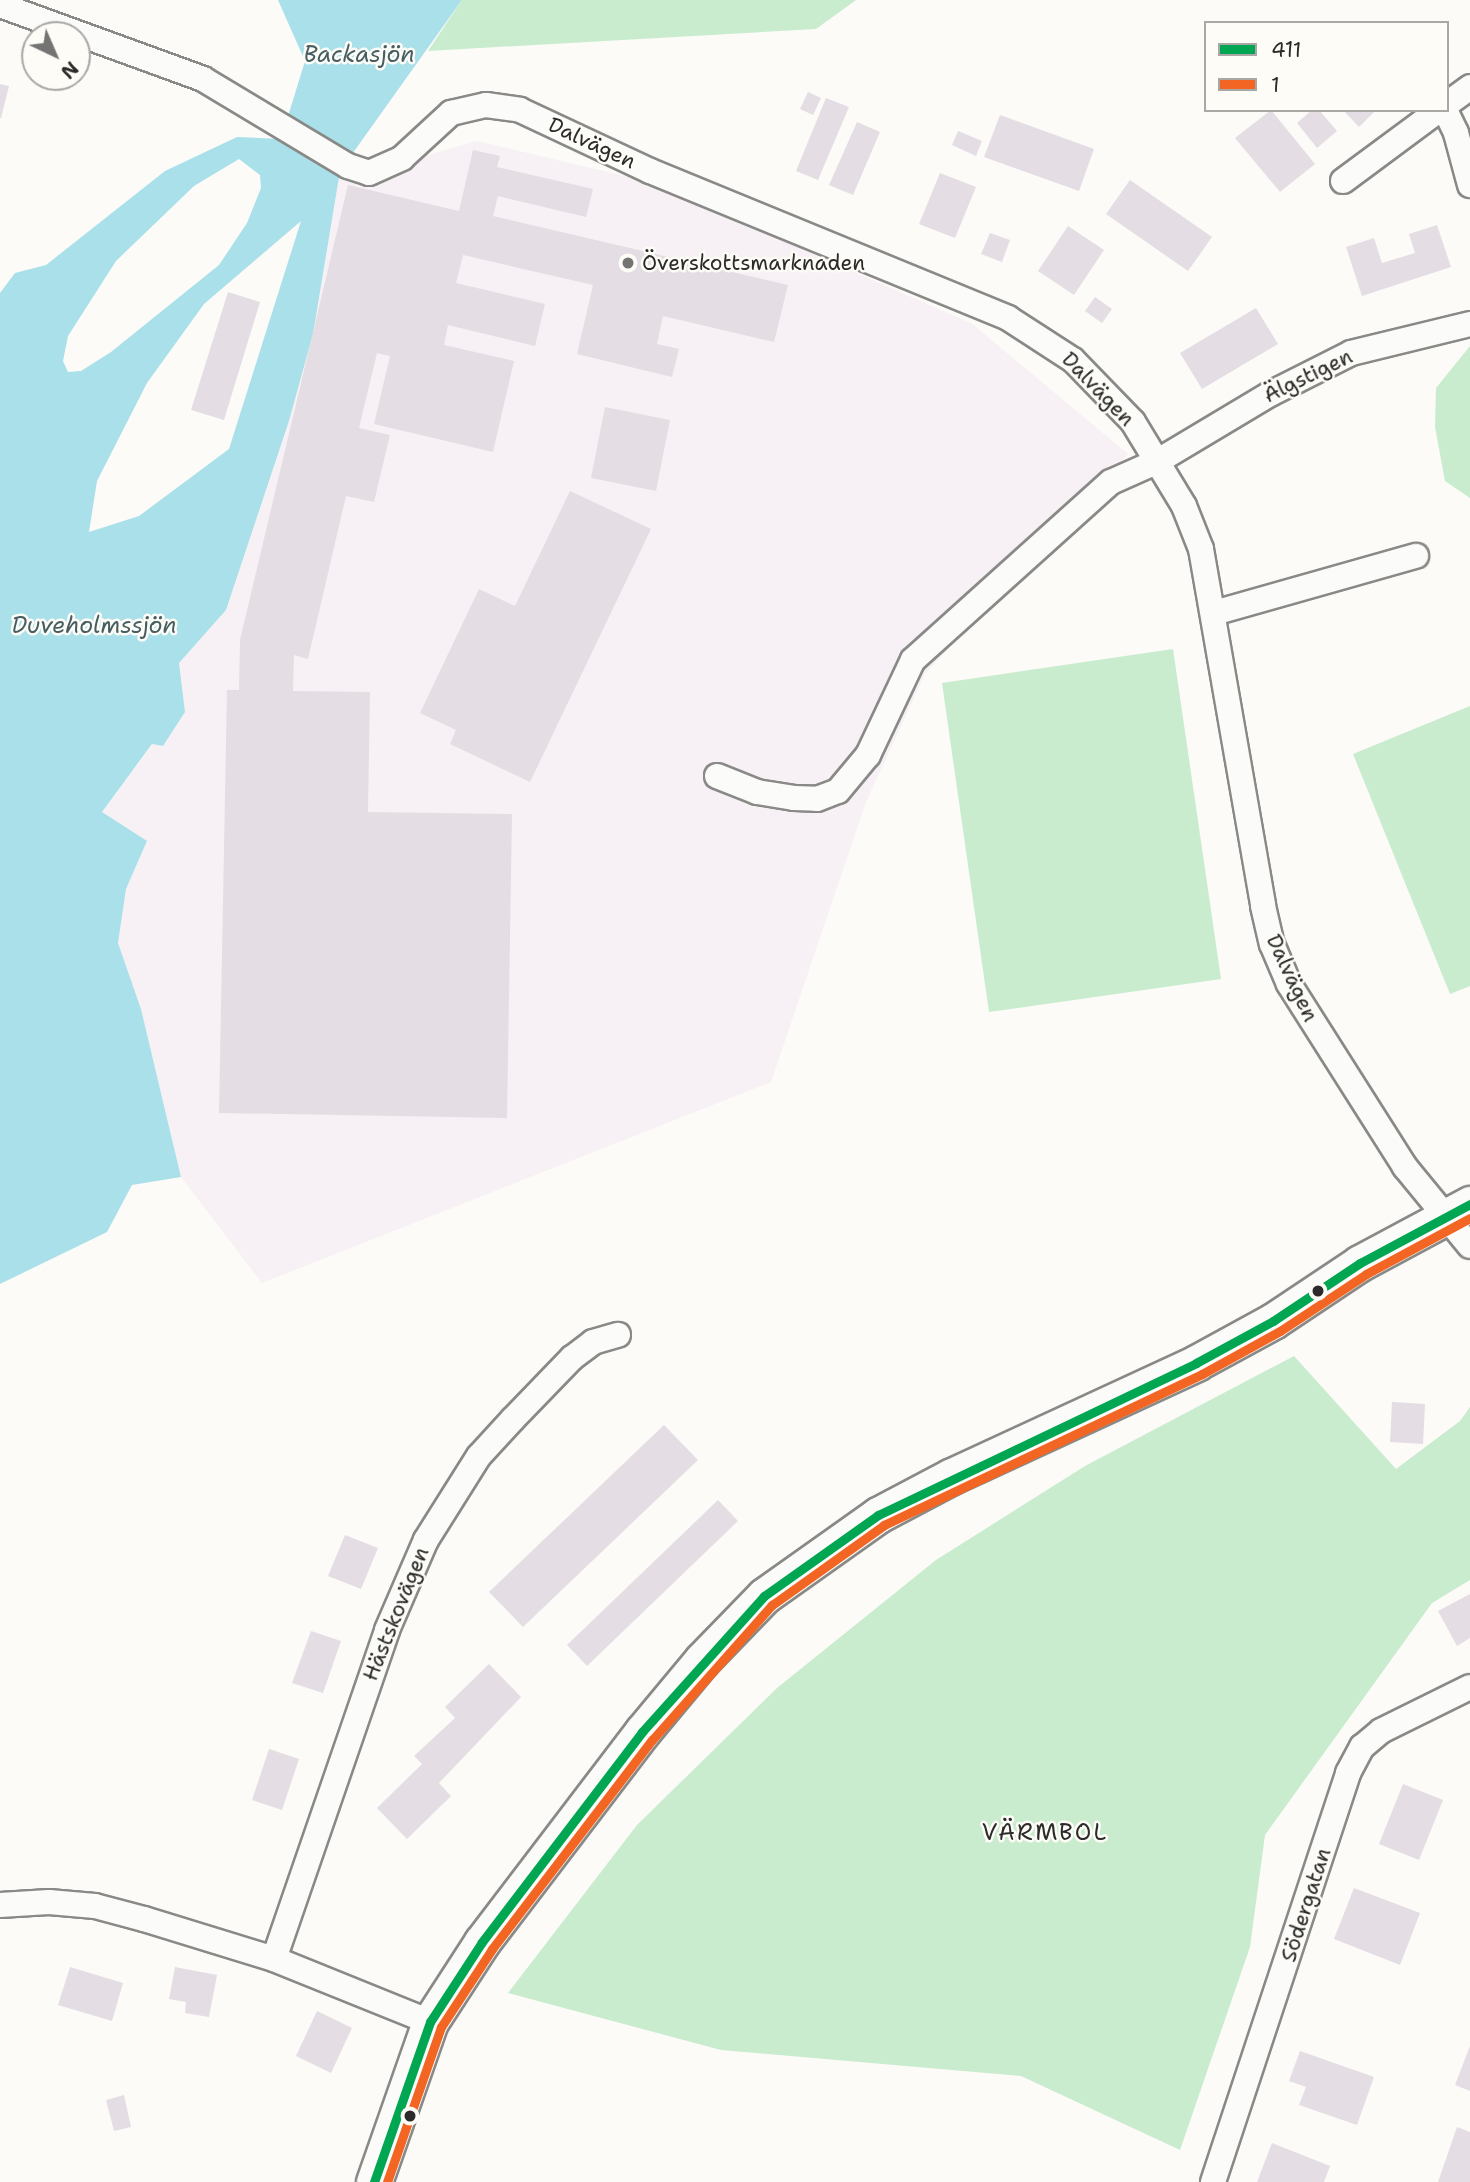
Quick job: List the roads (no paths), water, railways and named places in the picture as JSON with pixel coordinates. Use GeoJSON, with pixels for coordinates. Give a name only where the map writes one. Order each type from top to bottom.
{"type":"FeatureCollection","features":[{"type":"Feature","properties":{"kind":"street","name":"Dalvägen"},"geometry":{"type":"LineString","coordinates":[[0,5],[203,79],[348,166],[369,173],[387,167],[450,113],[470,106],[520,110],[650,171],[1019,324],[1073,359],[1108,393],[1158,461],[1184,506],[1201,549],[1214,613],[1251,848],[1272,944],[1316,1030],[1405,1167],[1458,1211],[1470,1246]]}},
{"type":"Feature","properties":{"kind":"street"},"geometry":{"type":"LineString","coordinates":[[1449,103],[1470,87]]}},
{"type":"Feature","properties":{"kind":"street"},"geometry":{"type":"LineString","coordinates":[[1343,181],[1436,112]]}},
{"type":"Feature","properties":{"kind":"street"},"geometry":{"type":"LineString","coordinates":[[1445,112],[1456,133],[1470,186]]}},
{"type":"Feature","properties":{"kind":"street","name":"Älgstigen"},"geometry":{"type":"LineString","coordinates":[[1158,461],[1270,394],[1351,353],[1470,324]]}},
{"type":"Feature","properties":{"kind":"street"},"geometry":{"type":"LineString","coordinates":[[717,776],[757,792],[794,798],[817,799],[838,791],[868,755],[913,660],[935,636],[1101,489],[1158,461]]}},
{"type":"Feature","properties":{"kind":"street"},"geometry":{"type":"LineString","coordinates":[[1214,613],[1416,556]]}},
{"type":"Feature","properties":{"kind":"street"},"geometry":{"type":"LineString","coordinates":[[374,2182],[430,2022],[490,1932],[634,1743],[702,1660],[764,1596],[878,1515],[952,1476],[1196,1363],[1273,1321],[1360,1263],[1458,1211]]}},
{"type":"Feature","properties":{"kind":"street","name":"Hästskovägen"},"geometry":{"type":"LineString","coordinates":[[274,1959],[387,1630],[426,1540],[454,1490],[513,1419],[572,1358],[593,1342],[618,1335]]}},
{"type":"Feature","properties":{"kind":"street","name":"Södergatan"},"geometry":{"type":"LineString","coordinates":[[1213,2182],[1348,1773],[1362,1747],[1381,1731],[1470,1687]]}},
{"type":"Feature","properties":{"kind":"street"},"geometry":{"type":"LineString","coordinates":[[0,1905],[48,1902],[95,1906],[274,1959],[430,2022]]}},
{"type":"Feature","properties":{"kind":"water","name":"Duveholmssjön"},"geometry":{"type":"Polygon","coordinates":[[[278,0],[462,0],[340,171],[313,334],[289,421],[226,610],[179,663],[185,712],[163,746],[152,744],[102,812],[147,841],[126,889],[118,943],[141,1009],[181,1177],[132,1185],[107,1232],[0,1284],[0,293],[15,273],[46,265],[165,171],[237,137],[281,139],[305,61],[278,0]],[[239,159],[194,186],[116,261],[68,336],[63,361],[68,372],[81,371],[111,352],[219,265],[247,223],[261,188],[260,175],[239,159]],[[301,221],[204,304],[147,383],[97,481],[89,532],[139,516],[229,449],[301,221]]]}},
{"type":"Feature","properties":{"kind":"place","name":"Överskottsmarknaden"},"geometry":{"type":"Point","coordinates":[628,263]}},
{"type":"Feature","properties":{"kind":"district","name":"VÄRMBOL"},"geometry":{"type":"Point","coordinates":[1045,1832]}},
{"type":"Feature","properties":{"kind":"water label","name":"Backasjön"},"geometry":{"type":"Point","coordinates":[359,54]}}]}
